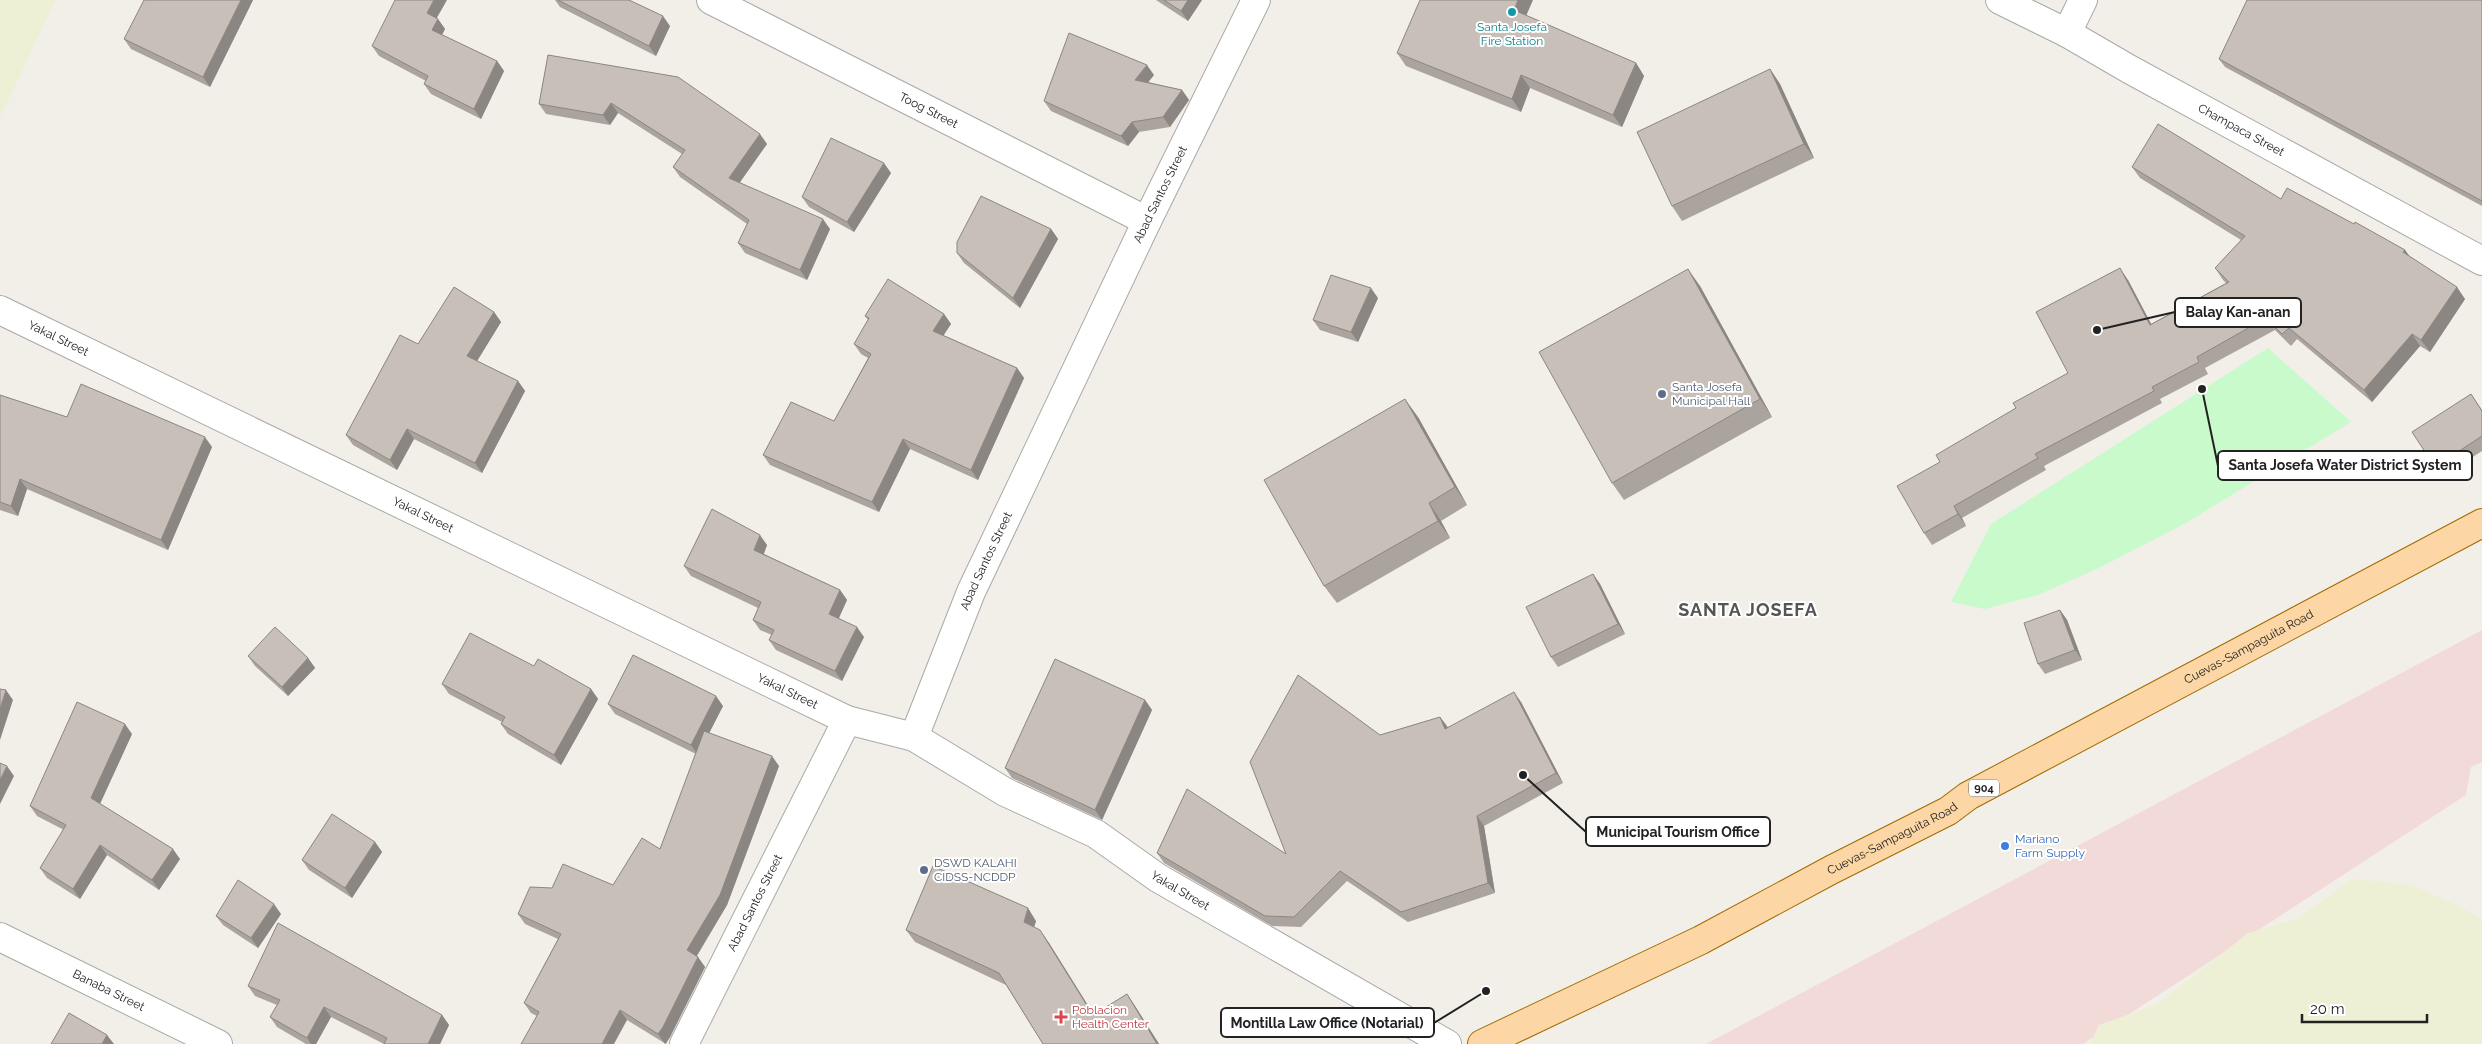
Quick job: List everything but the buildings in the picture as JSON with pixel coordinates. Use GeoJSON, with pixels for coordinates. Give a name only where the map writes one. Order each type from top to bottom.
{"type":"FeatureCollection","features":[{"type":"Feature","properties":{"kind":"main road","name":"Cuevas-Sampaguita Road"},"geometry":{"type":"LineString","coordinates":[[1482,1044],[1701,940],[1831,870],[1948,811],[1968,796],[2482,523]]}},
{"type":"Feature","properties":{"kind":"street","name":"Toog Street"},"geometry":{"type":"LineString","coordinates":[[711,0],[1147,221]]}},
{"type":"Feature","properties":{"kind":"street","name":"Abad Santos Street"},"geometry":{"type":"LineString","coordinates":[[914,737],[971,592],[1147,221],[1256,0]]}},
{"type":"Feature","properties":{"kind":"street","name":"Champaca Street"},"geometry":{"type":"LineString","coordinates":[[2000,0],[2067,33],[2128,69],[2482,261]]}},
{"type":"Feature","properties":{"kind":"street"},"geometry":{"type":"LineString","coordinates":[[2067,33],[2083,0]]}},
{"type":"Feature","properties":{"kind":"street","name":"Yakal Street"},"geometry":{"type":"LineString","coordinates":[[0,310],[847,720]]}},
{"type":"Feature","properties":{"kind":"street","name":"Abad Santos Street"},"geometry":{"type":"LineString","coordinates":[[684,1044],[847,720]]}},
{"type":"Feature","properties":{"kind":"street"},"geometry":{"type":"LineString","coordinates":[[847,720],[914,737]]}},
{"type":"Feature","properties":{"kind":"street","name":"Yakal Street"},"geometry":{"type":"LineString","coordinates":[[914,737],[1005,792],[1096,834],[1158,878],[1447,1044]]}},
{"type":"Feature","properties":{"kind":"street","name":"Banaba Street"},"geometry":{"type":"LineString","coordinates":[[0,937],[218,1044]]}},
{"type":"Feature","properties":{"kind":"shaded area"},"geometry":{"type":"Polygon","coordinates":[[[2482,630],[2482,762],[2471,767],[2466,795],[2083,1044],[1706,1044],[2482,630]]]}},
{"type":"Feature","properties":{"kind":"green space"},"geometry":{"type":"Polygon","coordinates":[[[0,0],[56,0],[0,117],[0,0]]]}},
{"type":"Feature","properties":{"kind":"green space"},"geometry":{"type":"Polygon","coordinates":[[[2268,348],[2351,422],[2186,523],[2099,568],[2038,595],[1985,609],[1951,602],[1991,524],[2268,348]]]}},
{"type":"Feature","properties":{"kind":"green space"},"geometry":{"type":"Polygon","coordinates":[[[2352,879],[2409,884],[2461,907],[2482,920],[2482,1044],[2090,1044],[2099,1025],[2158,1004],[2248,933],[2297,919],[2352,879]]]}},
{"type":"Feature","properties":{"kind":"place","name":"Santa Josefa Fire Station"},"geometry":{"type":"Point","coordinates":[1512,12]}},
{"type":"Feature","properties":{"kind":"place","name":"Balay Kan-anan"},"geometry":{"type":"Point","coordinates":[2097,330]}},
{"type":"Feature","properties":{"kind":"place","name":"Santa Josefa Water District System"},"geometry":{"type":"Point","coordinates":[2202,389]}},
{"type":"Feature","properties":{"kind":"place","name":"Santa Josefa Municipal Hall"},"geometry":{"type":"Point","coordinates":[1662,394]}},
{"type":"Feature","properties":{"kind":"place","name":"Municipal Tourism Office"},"geometry":{"type":"Point","coordinates":[1523,775]}},
{"type":"Feature","properties":{"kind":"place","name":"Mariano Farm Supply"},"geometry":{"type":"Point","coordinates":[2005,846]}},
{"type":"Feature","properties":{"kind":"place","name":"DSWD KALAHI CIDSS-NCDDP"},"geometry":{"type":"Point","coordinates":[924,870]}},
{"type":"Feature","properties":{"kind":"place","name":"Montilla Law Office (Notarial)"},"geometry":{"type":"Point","coordinates":[1486,991]}},
{"type":"Feature","properties":{"kind":"place","name":"Poblacion Health Center"},"geometry":{"type":"Point","coordinates":[1061,1017]}},
{"type":"Feature","properties":{"kind":"district","name":"SANTA JOSEFA"},"geometry":{"type":"Point","coordinates":[1748,609]}}]}
